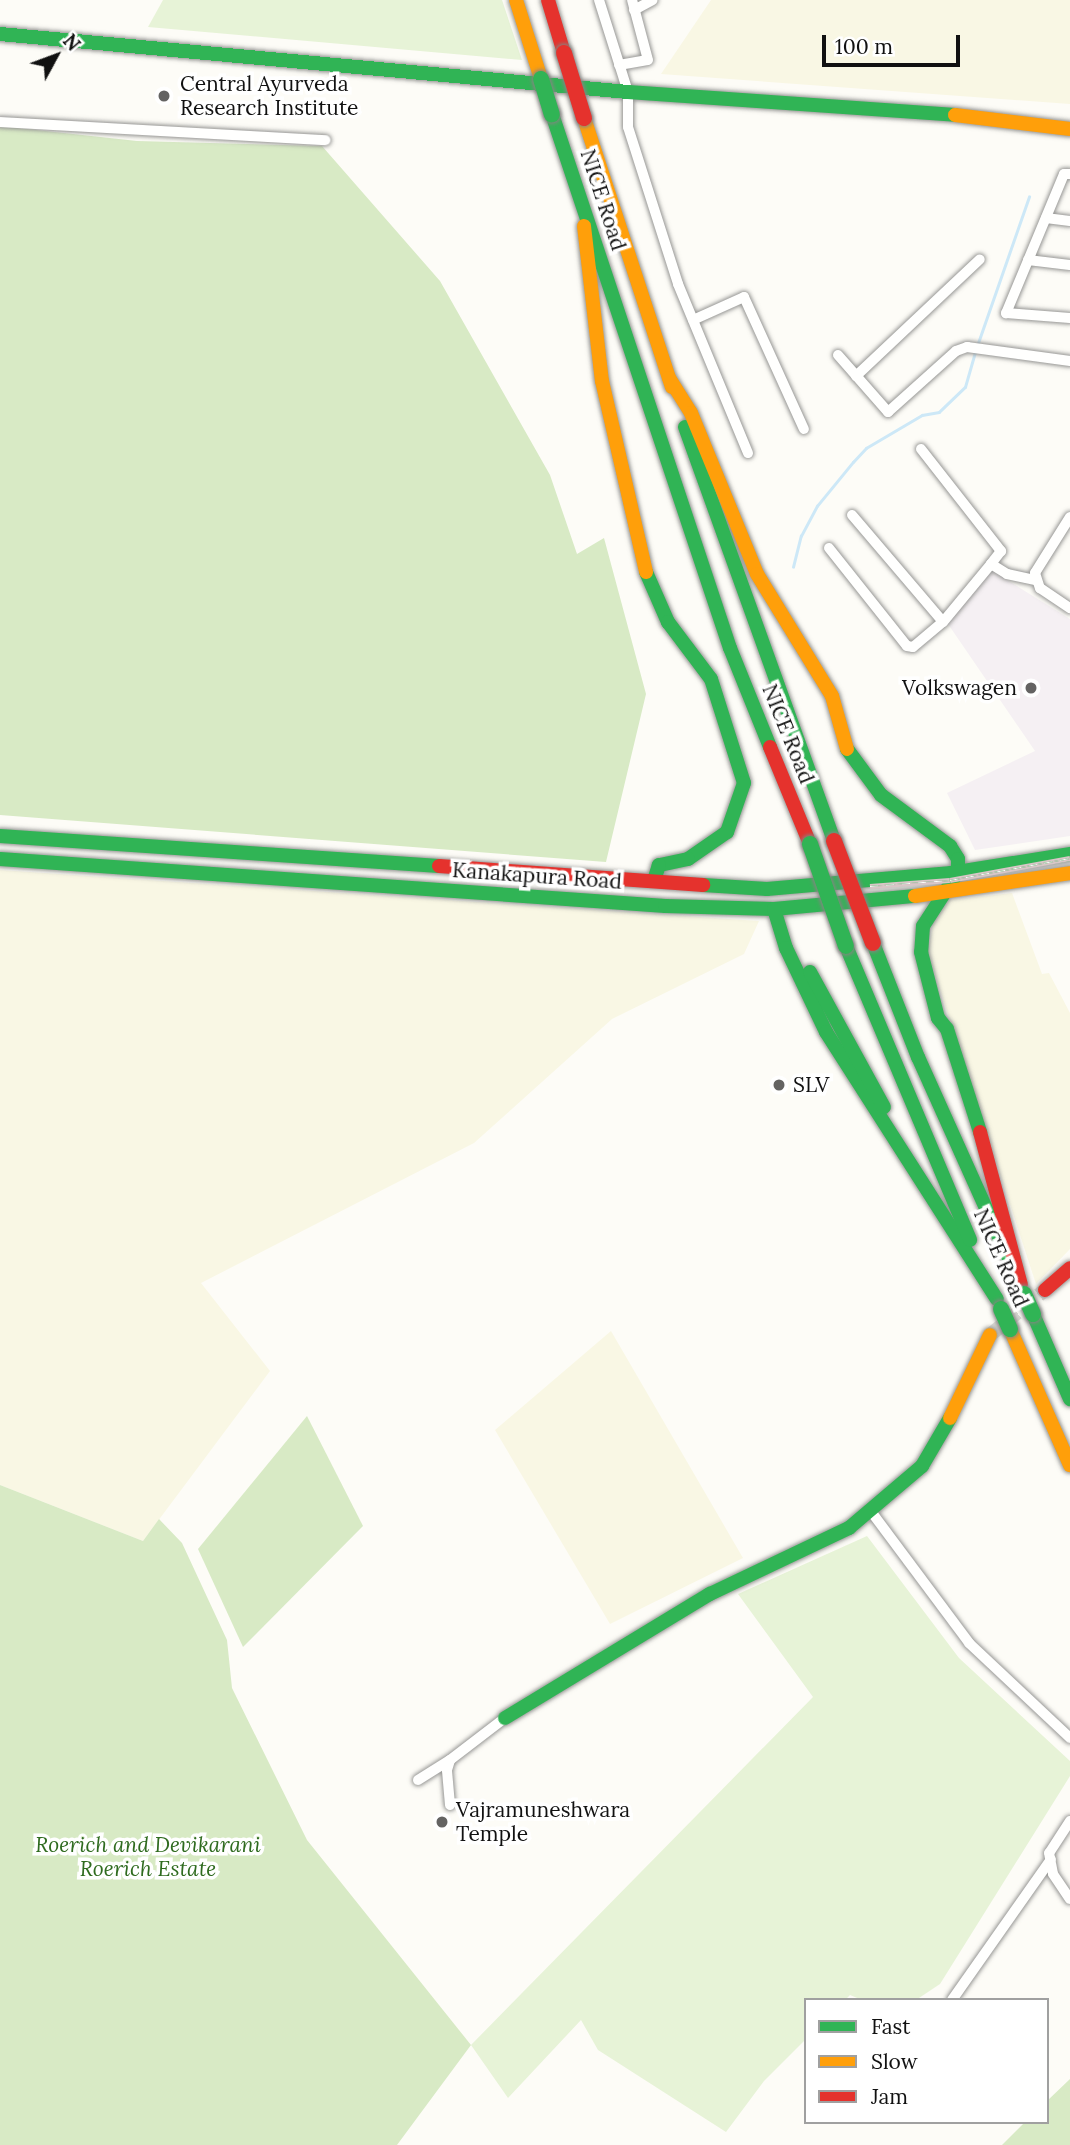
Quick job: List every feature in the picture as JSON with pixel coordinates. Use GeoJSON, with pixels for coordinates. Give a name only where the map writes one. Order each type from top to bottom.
{"type":"FeatureCollection","features":[{"type":"Feature","properties":{"kind":"main road","name":"NICE Road"},"geometry":{"type":"LineString","coordinates":[[516,0],[726,636],[810,844],[846,946],[1070,1465]]}},
{"type":"Feature","properties":{"kind":"main road","name":"NICE Road"},"geometry":{"type":"LineString","coordinates":[[548,0],[717,523],[834,841],[918,1058],[1070,1399]]}},
{"type":"Feature","properties":{"kind":"main road"},"geometry":{"type":"LineString","coordinates":[[0,34],[628,92],[950,114],[1070,130]]}},
{"type":"Feature","properties":{"kind":"main road"},"geometry":{"type":"LineString","coordinates":[[584,208],[584,252],[602,382],[649,584],[668,622],[698,659],[720,698],[744,782],[727,832],[688,859],[659,865],[654,880]]}},
{"type":"Feature","properties":{"kind":"main road"},"geometry":{"type":"LineString","coordinates":[[669,378],[691,413],[757,575],[832,696],[849,755],[895,808],[950,846],[958,859],[958,872],[932,907],[921,935],[921,952],[938,1018],[947,1029],[983,1147],[1023,1290]]}},
{"type":"Feature","properties":{"kind":"main road","name":"Kanakapura Road"},"geometry":{"type":"LineString","coordinates":[[0,835],[767,889],[958,872],[1070,854]]}},
{"type":"Feature","properties":{"kind":"main road","name":"Kanakapura Road"},"geometry":{"type":"LineString","coordinates":[[0,859],[665,906],[774,909],[943,893],[1070,873]]}},
{"type":"Feature","properties":{"kind":"main road"},"geometry":{"type":"LineString","coordinates":[[539,873],[539,896]]}},
{"type":"Feature","properties":{"kind":"main road"},"geometry":{"type":"LineString","coordinates":[[774,909],[785,937],[786,948],[826,1032],[999,1304]]}},
{"type":"Feature","properties":{"kind":"main road"},"geometry":{"type":"LineString","coordinates":[[1045,1290],[1070,1268]]}},
{"type":"Feature","properties":{"kind":"main road"},"geometry":{"type":"LineString","coordinates":[[505,1718],[710,1594],[849,1528],[922,1466],[940,1440],[990,1335]]}},
{"type":"Feature","properties":{"kind":"street"},"geometry":{"type":"LineString","coordinates":[[599,0],[628,92],[625,108],[630,133],[692,320],[748,453]]}},
{"type":"Feature","properties":{"kind":"street"},"geometry":{"type":"LineString","coordinates":[[619,65],[648,60],[633,5],[653,0]]}},
{"type":"Feature","properties":{"kind":"street"},"geometry":{"type":"LineString","coordinates":[[0,121],[326,140]]}},
{"type":"Feature","properties":{"kind":"street"},"geometry":{"type":"LineString","coordinates":[[1070,174],[1064,174],[1006,313],[1070,318]]}},
{"type":"Feature","properties":{"kind":"street"},"geometry":{"type":"LineString","coordinates":[[1046,218],[1070,221]]}},
{"type":"Feature","properties":{"kind":"street"},"geometry":{"type":"LineString","coordinates":[[856,376],[980,259]]}},
{"type":"Feature","properties":{"kind":"street"},"geometry":{"type":"LineString","coordinates":[[1028,260],[1070,265]]}},
{"type":"Feature","properties":{"kind":"street"},"geometry":{"type":"LineString","coordinates":[[692,320],[744,297],[804,429]]}},
{"type":"Feature","properties":{"kind":"street"},"geometry":{"type":"LineString","coordinates":[[838,355],[888,412],[956,351],[967,347],[1070,361]]}},
{"type":"Feature","properties":{"kind":"street"},"geometry":{"type":"LineString","coordinates":[[829,548],[907,646],[913,647],[943,622],[1001,551],[921,449]]}},
{"type":"Feature","properties":{"kind":"street"},"geometry":{"type":"LineString","coordinates":[[852,515],[943,622]]}},
{"type":"Feature","properties":{"kind":"street"},"geometry":{"type":"LineString","coordinates":[[1035,580],[1035,573],[1070,517]]}},
{"type":"Feature","properties":{"kind":"street"},"geometry":{"type":"LineString","coordinates":[[991,564],[1007,574],[1035,580],[1070,608]]}},
{"type":"Feature","properties":{"kind":"street"},"geometry":{"type":"LineString","coordinates":[[870,1510],[969,1643],[1070,1738]]}},
{"type":"Feature","properties":{"kind":"street"},"geometry":{"type":"LineString","coordinates":[[418,1780],[450,1760],[505,1718]]}},
{"type":"Feature","properties":{"kind":"street"},"geometry":{"type":"LineString","coordinates":[[450,1760],[447,1770],[450,1805]]}},
{"type":"Feature","properties":{"kind":"street"},"geometry":{"type":"LineString","coordinates":[[1070,1821],[1049,1853],[1054,1874],[1070,1899]]}},
{"type":"Feature","properties":{"kind":"street"},"geometry":{"type":"LineString","coordinates":[[953,1998],[1051,1859]]}},
{"type":"Feature","properties":{"kind":"shaded area"},"geometry":{"type":"Polygon","coordinates":[[[711,0],[1070,0],[1070,104],[661,74],[711,0]]]}},
{"type":"Feature","properties":{"kind":"shaded area","name":"Volkswagen"},"geometry":{"type":"Polygon","coordinates":[[[988,568],[1070,619],[1070,836],[975,850],[947,793],[1035,751],[948,624],[988,568]]]}},
{"type":"Feature","properties":{"kind":"shaded area"},"geometry":{"type":"Polygon","coordinates":[[[0,870],[759,921],[744,954],[612,1019],[474,1143],[201,1283],[270,1371],[143,1541],[0,1485],[0,870]]]}},
{"type":"Feature","properties":{"kind":"shaded area"},"geometry":{"type":"Polygon","coordinates":[[[1012,893],[1042,974],[1049,973],[1070,1013],[1070,1249],[1036,1284],[928,953],[933,924],[949,900],[1012,893]]]}},
{"type":"Feature","properties":{"kind":"shaded area"},"geometry":{"type":"Polygon","coordinates":[[[611,1331],[743,1558],[610,1624],[495,1430],[611,1331]]]}},
{"type":"Feature","properties":{"kind":"green space"},"geometry":{"type":"Polygon","coordinates":[[[163,0],[502,0],[522,60],[148,27],[163,0]]]}},
{"type":"Feature","properties":{"kind":"green space"},"geometry":{"type":"Polygon","coordinates":[[[0,126],[137,141],[322,146],[440,281],[550,475],[577,554],[604,538],[646,694],[606,862],[0,815],[0,126]]]}},
{"type":"Feature","properties":{"kind":"green space"},"geometry":{"type":"Polygon","coordinates":[[[307,1416],[363,1526],[243,1647],[198,1549],[307,1416]]]}},
{"type":"Feature","properties":{"kind":"green space","name":"Roerich and Devikarani Roerich Estate"},"geometry":{"type":"Polygon","coordinates":[[[0,1485],[143,1541],[159,1519],[182,1543],[227,1640],[232,1688],[307,1840],[471,2045],[397,2145],[0,2145],[0,1485]]]}},
{"type":"Feature","properties":{"kind":"green space"},"geometry":{"type":"Polygon","coordinates":[[[867,1536],[959,1658],[1070,1761],[1070,1776],[940,1984],[919,1998],[857,1998],[850,1995],[847,1998],[804,1998],[804,2041],[764,2081],[726,2132],[598,2050],[581,2020],[508,2098],[471,2045],[813,1697],[738,1594],[867,1536]]]}},
{"type":"Feature","properties":{"kind":"green space"},"geometry":{"type":"Polygon","coordinates":[[[1070,2079],[1070,2145],[1002,2145],[1023,2124],[1049,2124],[1049,2099],[1070,2079]]]}},
{"type":"Feature","properties":{"kind":"waterway"},"geometry":{"type":"LineString","coordinates":[[977,346],[1029,197]]}},
{"type":"Feature","properties":{"kind":"waterway"},"geometry":{"type":"LineString","coordinates":[[793,567],[801,536],[817,506],[853,462],[866,448],[922,415],[939,412],[965,387],[975,352]]}},
{"type":"Feature","properties":{"kind":"tunnel"},"geometry":{"type":"LineString","coordinates":[[990,1335],[1045,1290]]}},
{"type":"Feature","properties":{"kind":"railway"},"geometry":{"type":"LineString","coordinates":[[870,886],[950,880],[1070,858]]}},
{"type":"Feature","properties":{"kind":"traffic: fast"},"geometry":{"type":"LineString","coordinates":[[0,34],[628,92],[955,115]]}},
{"type":"Feature","properties":{"kind":"traffic: fast"},"geometry":{"type":"LineString","coordinates":[[541,79],[552,114]]}},
{"type":"Feature","properties":{"kind":"traffic: fast"},"geometry":{"type":"LineString","coordinates":[[552,114],[730,648],[770,747]]}},
{"type":"Feature","properties":{"kind":"traffic: fast"},"geometry":{"type":"LineString","coordinates":[[685,427],[834,841]]}},
{"type":"Feature","properties":{"kind":"traffic: fast"},"geometry":{"type":"LineString","coordinates":[[646,572],[668,622],[711,679],[744,783],[727,832],[688,859],[659,865],[654,880]]}},
{"type":"Feature","properties":{"kind":"traffic: fast"},"geometry":{"type":"LineString","coordinates":[[847,749],[881,795],[950,846],[958,859],[958,872],[923,926],[921,952],[938,1018],[947,1029],[980,1132]]}},
{"type":"Feature","properties":{"kind":"traffic: fast"},"geometry":{"type":"LineString","coordinates":[[0,836],[439,866]]}},
{"type":"Feature","properties":{"kind":"traffic: fast"},"geometry":{"type":"LineString","coordinates":[[810,844],[846,946]]}},
{"type":"Feature","properties":{"kind":"traffic: fast"},"geometry":{"type":"LineString","coordinates":[[703,885],[767,889],[951,873],[1070,854]]}},
{"type":"Feature","properties":{"kind":"traffic: fast"},"geometry":{"type":"LineString","coordinates":[[0,859],[665,906],[774,909],[915,896]]}},
{"type":"Feature","properties":{"kind":"traffic: fast"},"geometry":{"type":"LineString","coordinates":[[774,909],[786,948],[826,1032],[997,1299]]}},
{"type":"Feature","properties":{"kind":"traffic: fast"},"geometry":{"type":"LineString","coordinates":[[873,943],[918,1057],[1007,1255]]}},
{"type":"Feature","properties":{"kind":"traffic: fast"},"geometry":{"type":"LineString","coordinates":[[846,946],[970,1240]]}},
{"type":"Feature","properties":{"kind":"traffic: fast"},"geometry":{"type":"LineString","coordinates":[[810,972],[884,1107]]}},
{"type":"Feature","properties":{"kind":"traffic: fast"},"geometry":{"type":"LineString","coordinates":[[1024,1294],[1033,1314]]}},
{"type":"Feature","properties":{"kind":"traffic: fast"},"geometry":{"type":"LineString","coordinates":[[1001,1309],[1010,1329]]}},
{"type":"Feature","properties":{"kind":"traffic: fast"},"geometry":{"type":"LineString","coordinates":[[1033,1314],[1070,1399]]}},
{"type":"Feature","properties":{"kind":"traffic: fast"},"geometry":{"type":"LineString","coordinates":[[505,1718],[710,1594],[849,1528],[922,1466],[950,1418]]}},
{"type":"Feature","properties":{"kind":"traffic: slow"},"geometry":{"type":"LineString","coordinates":[[516,0],[541,79]]}},
{"type":"Feature","properties":{"kind":"traffic: slow"},"geometry":{"type":"LineString","coordinates":[[955,115],[1070,129]]}},
{"type":"Feature","properties":{"kind":"traffic: slow"},"geometry":{"type":"LineString","coordinates":[[584,118],[672,387]]}},
{"type":"Feature","properties":{"kind":"traffic: slow"},"geometry":{"type":"LineString","coordinates":[[584,226],[602,381],[646,572]]}},
{"type":"Feature","properties":{"kind":"traffic: slow"},"geometry":{"type":"LineString","coordinates":[[669,378],[691,413],[757,574],[832,696],[847,749]]}},
{"type":"Feature","properties":{"kind":"traffic: slow"},"geometry":{"type":"LineString","coordinates":[[915,896],[1070,873]]}},
{"type":"Feature","properties":{"kind":"traffic: slow"},"geometry":{"type":"LineString","coordinates":[[1010,1329],[1070,1465]]}},
{"type":"Feature","properties":{"kind":"traffic: slow"},"geometry":{"type":"LineString","coordinates":[[950,1418],[990,1335]]}},
{"type":"Feature","properties":{"kind":"traffic: jam"},"geometry":{"type":"LineString","coordinates":[[548,0],[564,53]]}},
{"type":"Feature","properties":{"kind":"traffic: jam"},"geometry":{"type":"LineString","coordinates":[[564,53],[584,118]]}},
{"type":"Feature","properties":{"kind":"traffic: jam"},"geometry":{"type":"LineString","coordinates":[[770,747],[810,844]]}},
{"type":"Feature","properties":{"kind":"traffic: jam"},"geometry":{"type":"LineString","coordinates":[[834,841],[873,943]]}},
{"type":"Feature","properties":{"kind":"traffic: jam"},"geometry":{"type":"LineString","coordinates":[[439,866],[703,885]]}},
{"type":"Feature","properties":{"kind":"traffic: jam"},"geometry":{"type":"LineString","coordinates":[[980,1132],[1021,1285]]}},
{"type":"Feature","properties":{"kind":"traffic: jam"},"geometry":{"type":"LineString","coordinates":[[1045,1290],[1070,1268]]}},
{"type":"Feature","properties":{"kind":"place","name":"Central Ayurveda Research Institute"},"geometry":{"type":"Point","coordinates":[164,96]}},
{"type":"Feature","properties":{"kind":"place","name":"Volkswagen"},"geometry":{"type":"Point","coordinates":[1031,688]}},
{"type":"Feature","properties":{"kind":"place","name":"SLV"},"geometry":{"type":"Point","coordinates":[779,1085]}},
{"type":"Feature","properties":{"kind":"place","name":"Vajramuneshwara Temple"},"geometry":{"type":"Point","coordinates":[442,1822]}}]}
